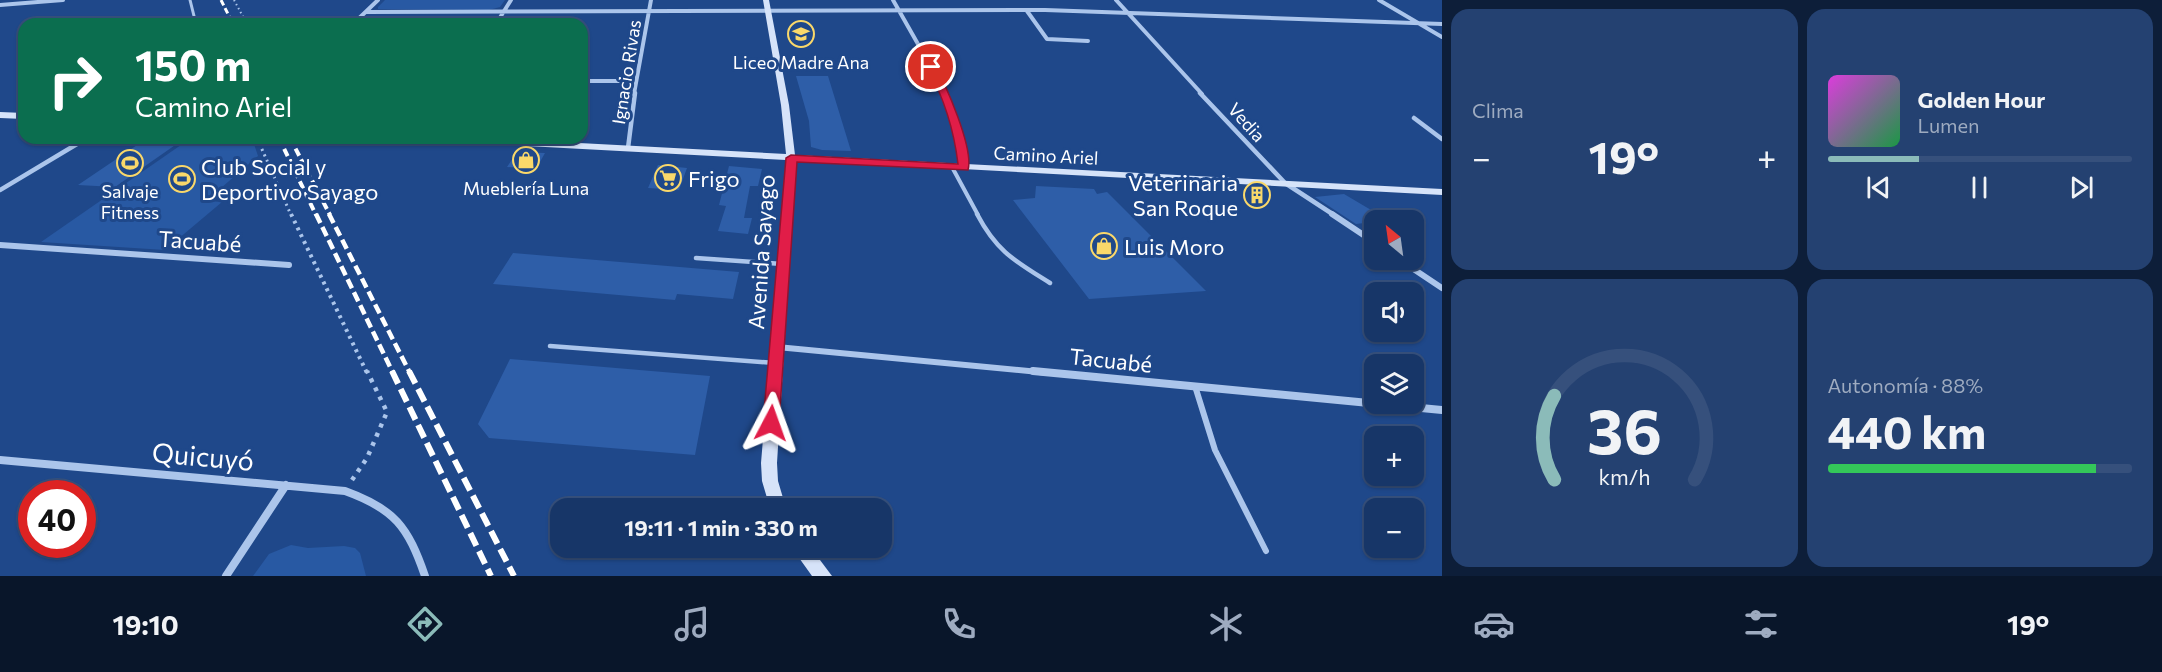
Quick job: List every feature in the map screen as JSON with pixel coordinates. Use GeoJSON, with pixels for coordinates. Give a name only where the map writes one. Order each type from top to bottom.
{"type":"FeatureCollection","features":[{"type":"Feature","properties":{"kind":"street"},"geometry":{"type":"LineString","coordinates":[[0,5],[63,0]]}},
{"type":"Feature","properties":{"kind":"street"},"geometry":{"type":"LineString","coordinates":[[360,18],[378,0]]}},
{"type":"Feature","properties":{"kind":"street"},"geometry":{"type":"LineString","coordinates":[[500,18],[511,0]]}},
{"type":"Feature","properties":{"kind":"street","name":"Ignacio Rivas"},"geometry":{"type":"LineString","coordinates":[[628,148],[636,81],[651,0]]}},
{"type":"Feature","properties":{"kind":"street","name":"Avenida Sayago"},"geometry":{"type":"LineString","coordinates":[[766,0],[785,105],[791,158],[769,463],[770,481],[775,498]]}},
{"type":"Feature","properties":{"kind":"street"},"geometry":{"type":"LineString","coordinates":[[893,0],[942,85],[961,144],[964,167]]}},
{"type":"Feature","properties":{"kind":"street","name":"Vedia"},"geometry":{"type":"LineString","coordinates":[[1116,0],[1285,183],[1364,235]]}},
{"type":"Feature","properties":{"kind":"street"},"geometry":{"type":"LineString","coordinates":[[1379,0],[1442,36]]}},
{"type":"Feature","properties":{"kind":"street"},"geometry":{"type":"LineString","coordinates":[[366,12],[1027,11],[1442,24]]}},
{"type":"Feature","properties":{"kind":"street"},"geometry":{"type":"LineString","coordinates":[[1027,11],[1047,39],[1088,41]]}},
{"type":"Feature","properties":{"kind":"street"},"geometry":{"type":"LineString","coordinates":[[588,81],[636,81]]}},
{"type":"Feature","properties":{"kind":"street"},"geometry":{"type":"LineString","coordinates":[[0,115],[18,116]]}},
{"type":"Feature","properties":{"kind":"street"},"geometry":{"type":"LineString","coordinates":[[1414,118],[1442,139]]}},
{"type":"Feature","properties":{"kind":"street"},"geometry":{"type":"LineString","coordinates":[[0,190],[77,144]]}},
{"type":"Feature","properties":{"kind":"street","name":"Camino Ariel"},"geometry":{"type":"LineString","coordinates":[[550,144],[1442,192]]}},
{"type":"Feature","properties":{"kind":"street","name":"Tacuabé"},"geometry":{"type":"LineString","coordinates":[[0,246],[289,265]]}},
{"type":"Feature","properties":{"kind":"street"},"geometry":{"type":"LineString","coordinates":[[1415,270],[1442,288]]}},
{"type":"Feature","properties":{"kind":"street","name":"Tacuabé"},"geometry":{"type":"LineString","coordinates":[[777,347],[1442,410]]}},
{"type":"Feature","properties":{"kind":"street","name":"Quicuyó"},"geometry":{"type":"LineString","coordinates":[[0,460],[345,491],[367,498],[396,517],[408,531],[425,576]]}},
{"type":"Feature","properties":{"kind":"street"},"geometry":{"type":"LineString","coordinates":[[226,576],[286,484]]}},
{"type":"Feature","properties":{"kind":"street"},"geometry":{"type":"LineString","coordinates":[[809,558],[823,576]]}},
{"type":"Feature","properties":{"kind":"lane"},"geometry":{"type":"LineString","coordinates":[[190,0],[194,18]]}},
{"type":"Feature","properties":{"kind":"lane"},"geometry":{"type":"LineString","coordinates":[[952,167],[990,238],[1011,259],[1050,283]]}},
{"type":"Feature","properties":{"kind":"lane"},"geometry":{"type":"LineString","coordinates":[[696,258],[782,264]]}},
{"type":"Feature","properties":{"kind":"lane"},"geometry":{"type":"LineString","coordinates":[[550,346],[775,363]]}},
{"type":"Feature","properties":{"kind":"lane"},"geometry":{"type":"LineString","coordinates":[[1195,386],[1200,408],[1231,487],[1266,550]]}},
{"type":"Feature","properties":{"kind":"path"},"geometry":{"type":"LineString","coordinates":[[234,0],[244,18]]}},
{"type":"Feature","properties":{"kind":"path"},"geometry":{"type":"LineString","coordinates":[[260,144],[307,251],[387,412],[367,458],[345,491]]}},
{"type":"Feature","properties":{"kind":"shaded area"},"geometry":{"type":"Polygon","coordinates":[[[385,0],[505,0],[500,7],[489,10],[378,9],[385,0]]]}},
{"type":"Feature","properties":{"kind":"shaded area","name":"Club Social y Deportivo Sayago"},"geometry":{"type":"Polygon","coordinates":[[[182,144],[254,144],[258,156],[206,201],[222,202],[165,250],[41,242],[182,144]]]}},
{"type":"Feature","properties":{"kind":"shaded area"},"geometry":{"type":"Polygon","coordinates":[[[291,545],[308,548],[344,546],[355,548],[360,553],[366,576],[253,576],[269,554],[291,545]]]}},
{"type":"Feature","properties":{"kind":"building"},"geometry":{"type":"Polygon","coordinates":[[[796,76],[828,76],[851,151],[822,150],[811,147],[809,121],[796,76]]]}},
{"type":"Feature","properties":{"kind":"building","name":"Salvaje Fitness"},"geometry":{"type":"Polygon","coordinates":[[[139,144],[177,144],[115,187],[78,185],[139,144]]]}},
{"type":"Feature","properties":{"kind":"building","name":"Mueblería Luna"},"geometry":{"type":"Polygon","coordinates":[[[517,152],[545,153],[536,169],[507,167],[517,152]]]}},
{"type":"Feature","properties":{"kind":"building","name":"Frigo"},"geometry":{"type":"Polygon","coordinates":[[[658,165],[687,168],[679,190],[648,188],[658,165]]]}},
{"type":"Feature","properties":{"kind":"building"},"geometry":{"type":"Polygon","coordinates":[[[729,166],[762,169],[758,186],[750,186],[744,218],[752,218],[748,234],[718,231],[726,206],[719,205],[729,166]]]}},
{"type":"Feature","properties":{"kind":"building","name":"Luis Moro"},"geometry":{"type":"Polygon","coordinates":[[[1036,186],[1094,189],[1097,194],[1107,192],[1206,291],[1089,299],[1013,200],[1035,198],[1036,186]]]}},
{"type":"Feature","properties":{"kind":"building"},"geometry":{"type":"Polygon","coordinates":[[[1344,194],[1371,210],[1364,210],[1364,223],[1356,224],[1315,197],[1344,194]]]}},
{"type":"Feature","properties":{"kind":"building"},"geometry":{"type":"Polygon","coordinates":[[[513,253],[739,272],[733,299],[677,294],[675,300],[493,284],[513,253]]]}},
{"type":"Feature","properties":{"kind":"building"},"geometry":{"type":"Polygon","coordinates":[[[510,359],[710,376],[695,455],[489,438],[478,424],[510,359]]]}},
{"type":"Feature","properties":{"kind":"railway"},"geometry":{"type":"LineString","coordinates":[[221,0],[230,18]]}},
{"type":"Feature","properties":{"kind":"railway"},"geometry":{"type":"LineString","coordinates":[[282,144],[316,215]]}},
{"type":"Feature","properties":{"kind":"railway"},"geometry":{"type":"LineString","coordinates":[[293,144],[330,215]]}},
{"type":"Feature","properties":{"kind":"railway"},"geometry":{"type":"LineString","coordinates":[[316,214],[393,373]]}},
{"type":"Feature","properties":{"kind":"railway"},"geometry":{"type":"LineString","coordinates":[[329,214],[410,373]]}},
{"type":"Feature","properties":{"kind":"railway"},"geometry":{"type":"LineString","coordinates":[[392,371],[491,576]]}},
{"type":"Feature","properties":{"kind":"railway"},"geometry":{"type":"LineString","coordinates":[[409,371],[514,576]]}},
{"type":"Feature","properties":{"kind":"place","name":"Liceo Madre Ana"},"geometry":{"type":"Point","coordinates":[801,34]}},
{"type":"Feature","properties":{"kind":"place","name":"Mueblería Luna"},"geometry":{"type":"Point","coordinates":[526,160]}},
{"type":"Feature","properties":{"kind":"place","name":"Salvaje Fitness"},"geometry":{"type":"Point","coordinates":[130,163]}},
{"type":"Feature","properties":{"kind":"place","name":"Frigo"},"geometry":{"type":"Point","coordinates":[668,178]}},
{"type":"Feature","properties":{"kind":"place","name":"Club Social y Deportivo Sayago"},"geometry":{"type":"Point","coordinates":[182,179]}},
{"type":"Feature","properties":{"kind":"place","name":"Veterinaria San Roque"},"geometry":{"type":"Point","coordinates":[1257,195]}},
{"type":"Feature","properties":{"kind":"place","name":"Luis Moro"},"geometry":{"type":"Point","coordinates":[1104,246]}},
{"type":"Feature","properties":{"kind":"route"},"geometry":{"type":"LineString","coordinates":[[771,423],[791,158],[964,167],[961,144],[942,85],[931,67]]}}]}
